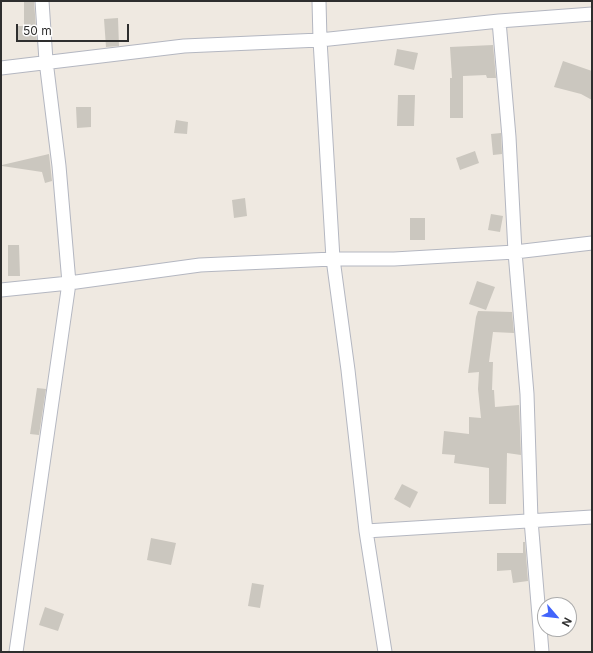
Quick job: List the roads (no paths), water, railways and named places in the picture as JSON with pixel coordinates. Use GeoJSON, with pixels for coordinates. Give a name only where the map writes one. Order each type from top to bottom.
{"type":"FeatureCollection","features":[{"type":"Feature","properties":{"kind":"street"},"geometry":{"type":"LineString","coordinates":[[16,652],[69,282],[59,166],[46,61],[42,1]]}},
{"type":"Feature","properties":{"kind":"street"},"geometry":{"type":"LineString","coordinates":[[319,1],[333,259],[348,370],[366,531],[385,652]]}},
{"type":"Feature","properties":{"kind":"street"},"geometry":{"type":"LineString","coordinates":[[1,68],[46,61],[184,46],[320,40],[499,21],[592,14]]}},
{"type":"Feature","properties":{"kind":"street"},"geometry":{"type":"LineString","coordinates":[[499,21],[509,137],[515,252],[527,394],[531,520],[542,652]]}},
{"type":"Feature","properties":{"kind":"street"},"geometry":{"type":"LineString","coordinates":[[1,290],[200,265],[333,259],[394,259],[515,252],[592,243]]}},
{"type":"Feature","properties":{"kind":"street"},"geometry":{"type":"LineString","coordinates":[[366,531],[592,516]]}}]}
